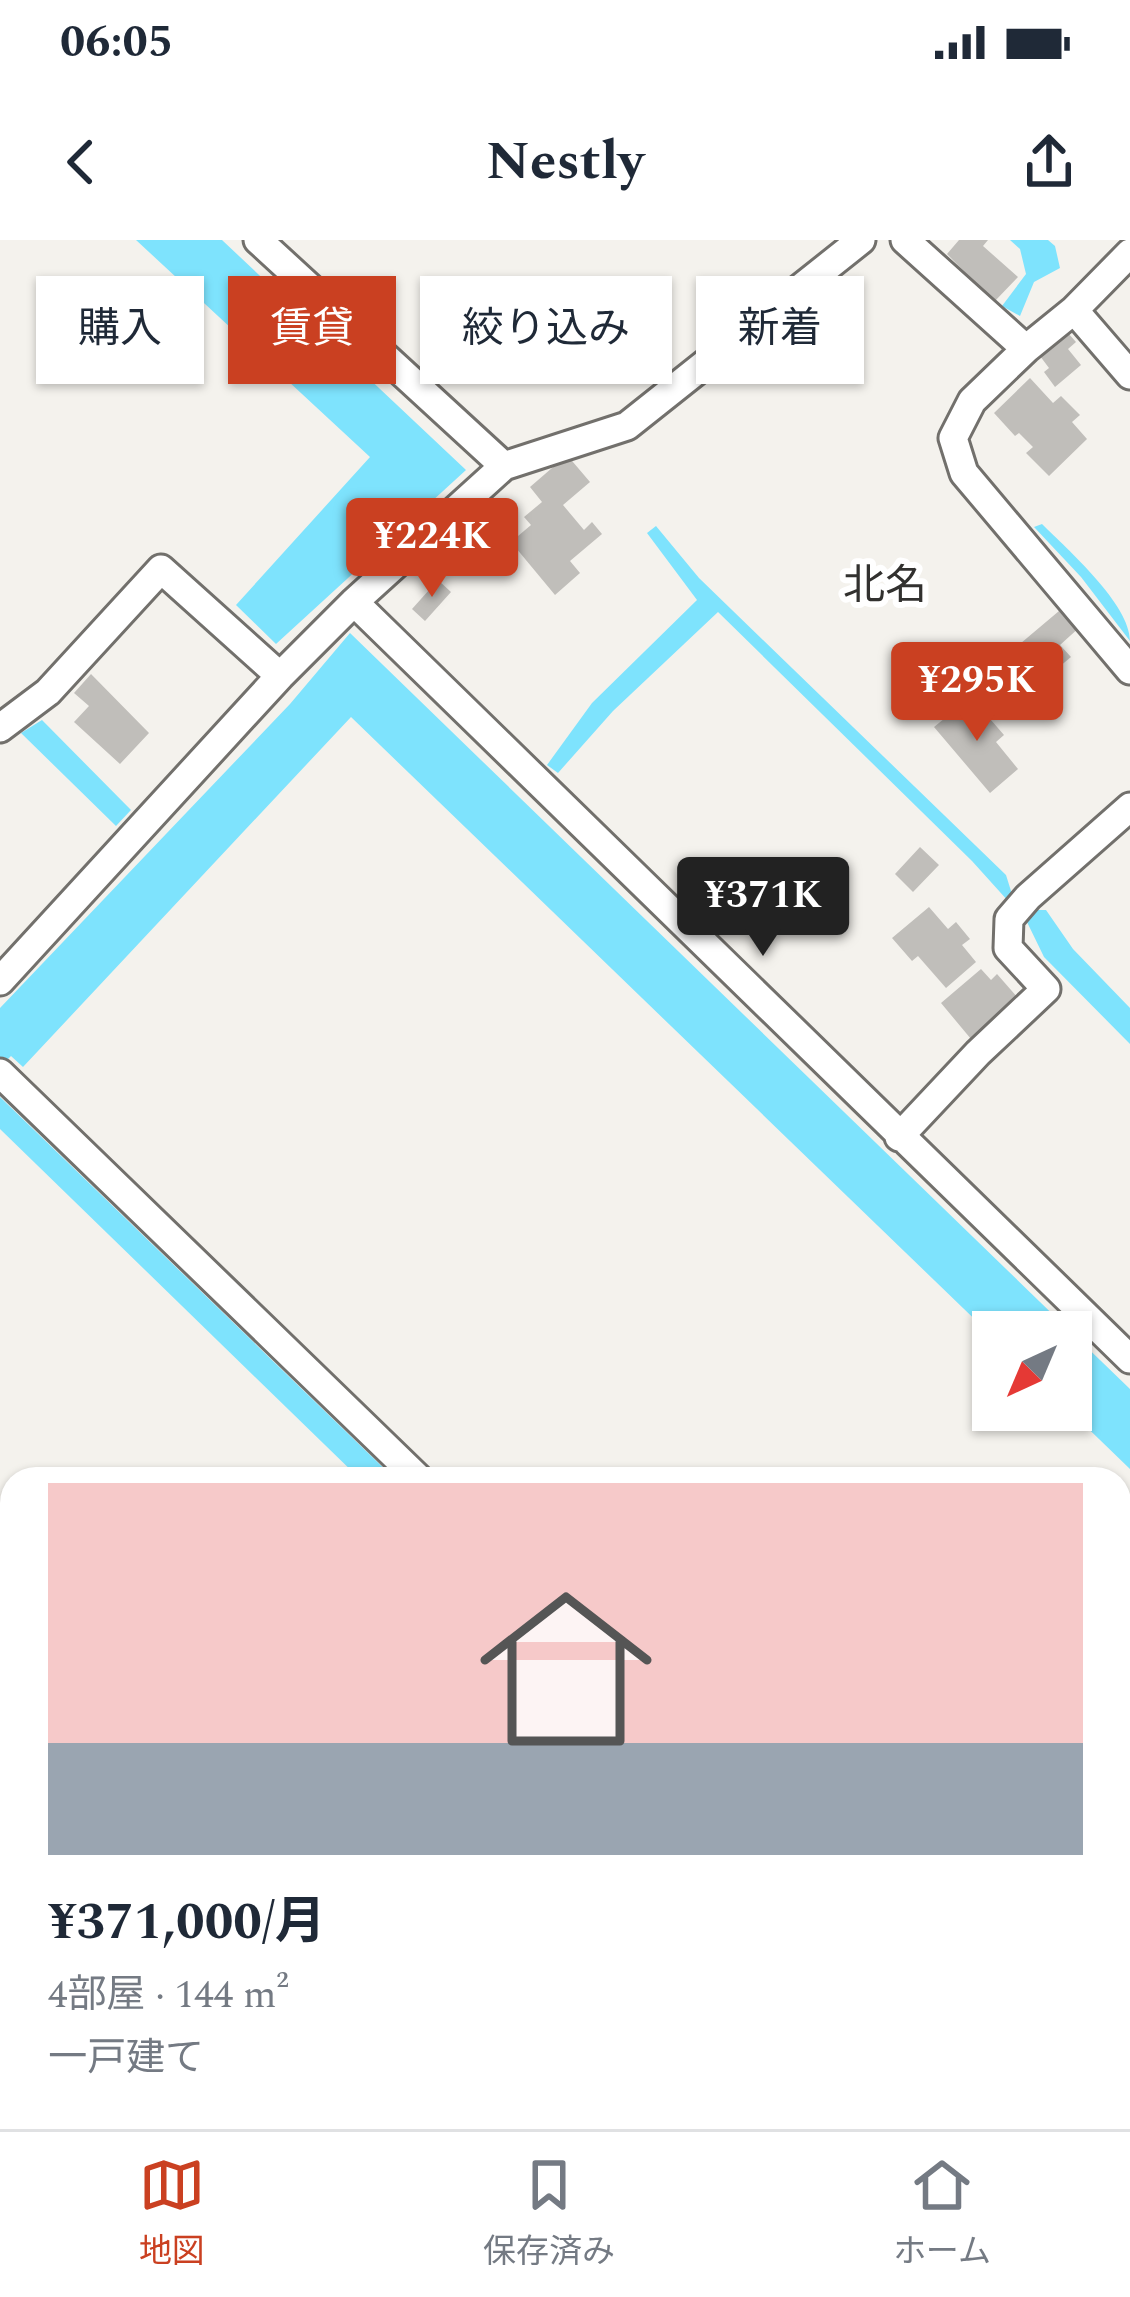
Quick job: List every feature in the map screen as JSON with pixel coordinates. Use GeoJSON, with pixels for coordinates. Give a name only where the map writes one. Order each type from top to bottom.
{"type":"FeatureCollection","features":[{"type":"Feature","properties":{"kind":"street"},"geometry":{"type":"LineString","coordinates":[[258,240],[504,466]]}},
{"type":"Feature","properties":{"kind":"street"},"geometry":{"type":"LineString","coordinates":[[0,981],[280,676],[504,466],[626,426],[861,240]]}},
{"type":"Feature","properties":{"kind":"street"},"geometry":{"type":"LineString","coordinates":[[905,240],[1026,349]]}},
{"type":"Feature","properties":{"kind":"street"},"geometry":{"type":"LineString","coordinates":[[1130,253],[972,401],[953,438],[964,473],[1130,670]]}},
{"type":"Feature","properties":{"kind":"street"},"geometry":{"type":"LineString","coordinates":[[1074,310],[1130,375]]}},
{"type":"Feature","properties":{"kind":"street"},"geometry":{"type":"LineString","coordinates":[[6,715],[48,692],[161,569],[280,676]]}},
{"type":"Feature","properties":{"kind":"street"},"geometry":{"type":"LineString","coordinates":[[354,602],[1130,1359]]}},
{"type":"Feature","properties":{"kind":"street"},"geometry":{"type":"LineString","coordinates":[[899,1137],[1046,989],[1008,948],[1018,908],[1130,807]]}},
{"type":"Feature","properties":{"kind":"street"},"geometry":{"type":"LineString","coordinates":[[1,1074],[407,1467]]}},
{"type":"Feature","properties":{"kind":"water"},"geometry":{"type":"Polygon","coordinates":[[[136,240],[222,240],[260,276],[228,276],[228,325],[204,303],[204,276],[175,276],[136,240]]]}},
{"type":"Feature","properties":{"kind":"water"},"geometry":{"type":"Polygon","coordinates":[[[1010,240],[1048,240],[1055,246],[1060,268],[1034,282],[1020,316],[1002,306],[1026,274],[1020,249],[1010,240]]]}},
{"type":"Feature","properties":{"kind":"water"},"geometry":{"type":"Polygon","coordinates":[[[291,384],[375,384],[466,470],[276,644],[236,605],[370,457],[291,384]]]}},
{"type":"Feature","properties":{"kind":"water"},"geometry":{"type":"Polygon","coordinates":[[[1042,524],[1109,595],[1130,641],[1081,577],[1034,527],[1042,524]]]}},
{"type":"Feature","properties":{"kind":"water"},"geometry":{"type":"Polygon","coordinates":[[[656,526],[699,578],[1006,875],[1011,891],[1030,910],[1046,910],[1073,949],[1130,1008],[1130,1044],[1044,957],[1027,922],[972,861],[718,612],[613,711],[558,773],[547,765],[592,703],[697,600],[647,533],[656,526]]]}},
{"type":"Feature","properties":{"kind":"water"},"geometry":{"type":"Polygon","coordinates":[[[350,633],[1049,1311],[972,1311],[972,1317],[351,717],[23,1067],[11,1056],[0,1067],[0,1008],[290,704],[350,633]]]}},
{"type":"Feature","properties":{"kind":"water"},"geometry":{"type":"Polygon","coordinates":[[[42,720],[131,810],[116,826],[21,733],[42,720]]]}},
{"type":"Feature","properties":{"kind":"water"},"geometry":{"type":"Polygon","coordinates":[[[0,1097],[383,1467],[348,1467],[0,1129],[0,1097]]]}},
{"type":"Feature","properties":{"kind":"water"},"geometry":{"type":"Polygon","coordinates":[[[1092,1352],[1130,1389],[1128,1467],[1091,1431],[1092,1352]]]}},
{"type":"Feature","properties":{"kind":"building"},"geometry":{"type":"Polygon","coordinates":[[[959,240],[988,240],[983,246],[1018,277],[994,302],[947,254],[959,240]]]}},
{"type":"Feature","properties":{"kind":"building"},"geometry":{"type":"Polygon","coordinates":[[[1068,333],[1076,342],[1068,349],[1081,365],[1055,387],[1040,356],[1068,333]]]}},
{"type":"Feature","properties":{"kind":"building"},"geometry":{"type":"Polygon","coordinates":[[[1030,378],[1053,403],[1061,396],[1080,415],[1072,422],[1087,439],[1049,476],[1026,453],[1033,447],[994,413],[1030,378]]]}},
{"type":"Feature","properties":{"kind":"building"},"geometry":{"type":"Polygon","coordinates":[[[567,455],[590,482],[563,505],[584,530],[592,522],[602,534],[570,561],[580,573],[555,595],[511,542],[531,525],[524,517],[542,502],[530,487],[567,455]]]}},
{"type":"Feature","properties":{"kind":"building"},"geometry":{"type":"Polygon","coordinates":[[[438,580],[451,592],[425,621],[412,609],[438,580]]]}},
{"type":"Feature","properties":{"kind":"building"},"geometry":{"type":"Polygon","coordinates":[[[1059,611],[1065,618],[1070,613],[1081,626],[1060,645],[1071,657],[1029,692],[1023,687],[1014,695],[998,677],[1008,668],[1001,660],[1059,611]]]}},
{"type":"Feature","properties":{"kind":"building"},"geometry":{"type":"Polygon","coordinates":[[[91,674],[149,733],[120,764],[74,722],[89,706],[74,693],[91,674]]]}},
{"type":"Feature","properties":{"kind":"building"},"geometry":{"type":"Polygon","coordinates":[[[971,697],[1004,735],[996,742],[1018,769],[990,793],[934,727],[971,697]]]}},
{"type":"Feature","properties":{"kind":"building"},"geometry":{"type":"Polygon","coordinates":[[[920,847],[939,865],[913,892],[895,874],[920,847]]]}},
{"type":"Feature","properties":{"kind":"building"},"geometry":{"type":"Polygon","coordinates":[[[929,907],[948,929],[956,922],[970,939],[962,945],[976,962],[946,988],[918,956],[912,961],[892,938],[929,907]]]}},
{"type":"Feature","properties":{"kind":"building"},"geometry":{"type":"Polygon","coordinates":[[[981,969],[991,980],[997,974],[1018,998],[971,1039],[941,1003],[981,969]]]}},
{"type":"Feature","properties":{"kind":"district","name":"北名"},"geometry":{"type":"Point","coordinates":[885,584]}}]}
